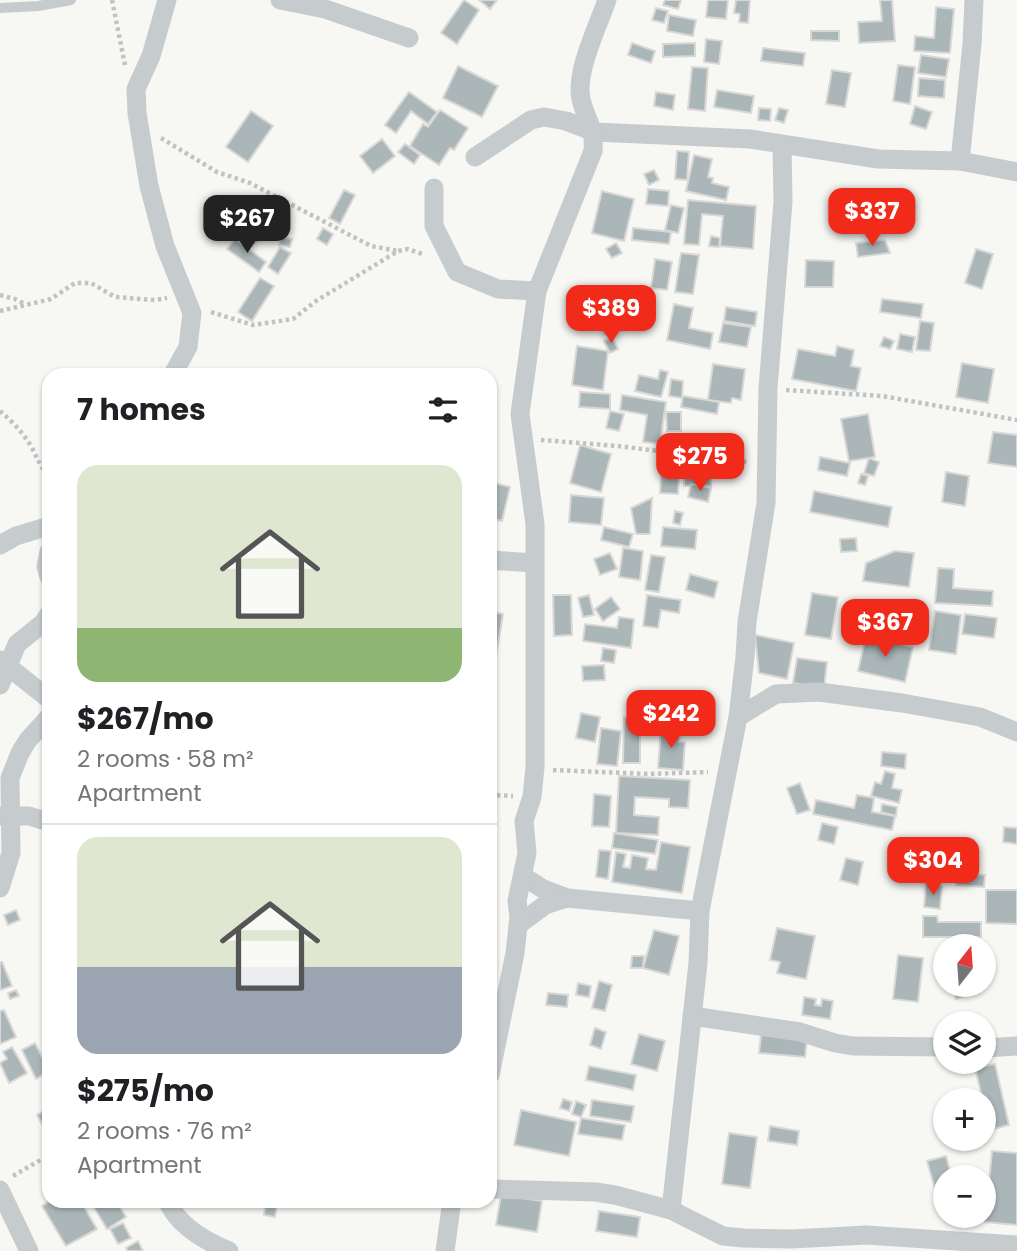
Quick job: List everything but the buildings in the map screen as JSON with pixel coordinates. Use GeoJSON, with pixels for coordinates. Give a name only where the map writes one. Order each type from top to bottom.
{"type":"FeatureCollection","features":[{"type":"Feature","properties":{"kind":"street"},"geometry":{"type":"LineString","coordinates":[[167,0],[151,56],[136,89],[139,129],[149,186],[165,246],[192,313],[188,347],[176,368]]}},
{"type":"Feature","properties":{"kind":"street"},"geometry":{"type":"LineString","coordinates":[[280,0],[325,9],[409,38]]}},
{"type":"Feature","properties":{"kind":"street"},"geometry":{"type":"LineString","coordinates":[[497,1040],[518,925],[517,901],[527,853],[524,821],[532,797],[535,766],[535,524],[520,414],[537,291],[593,151],[594,132],[580,98],[581,76],[607,0]]}},
{"type":"Feature","properties":{"kind":"street"},"geometry":{"type":"LineString","coordinates":[[960,162],[974,0]]}},
{"type":"Feature","properties":{"kind":"street"},"geometry":{"type":"LineString","coordinates":[[475,157],[531,120],[544,117],[566,121],[594,132],[750,139],[878,159],[960,162],[1017,172]]}},
{"type":"Feature","properties":{"kind":"street"},"geometry":{"type":"LineString","coordinates":[[671,1210],[692,1016],[700,911],[738,717],[747,622],[763,530],[768,388],[783,202],[782,145]]}},
{"type":"Feature","properties":{"kind":"street"},"geometry":{"type":"LineString","coordinates":[[434,188],[434,226],[457,272],[498,289],[537,291]]}},
{"type":"Feature","properties":{"kind":"street"},"geometry":{"type":"LineString","coordinates":[[0,545],[16,536],[42,528]]}},
{"type":"Feature","properties":{"kind":"street"},"geometry":{"type":"LineString","coordinates":[[497,560],[534,563]]}},
{"type":"Feature","properties":{"kind":"street"},"geometry":{"type":"LineString","coordinates":[[0,685],[4,663],[17,644],[42,624]]}},
{"type":"Feature","properties":{"kind":"street"},"geometry":{"type":"LineString","coordinates":[[4,663],[42,693]]}},
{"type":"Feature","properties":{"kind":"street"},"geometry":{"type":"LineString","coordinates":[[738,717],[776,694],[819,692],[980,717],[1017,732]]}},
{"type":"Feature","properties":{"kind":"street"},"geometry":{"type":"LineString","coordinates":[[0,888],[12,853],[6,816],[10,778],[28,740],[42,725]]}},
{"type":"Feature","properties":{"kind":"street"},"geometry":{"type":"LineString","coordinates":[[6,816],[29,816],[42,820]]}},
{"type":"Feature","properties":{"kind":"street"},"geometry":{"type":"LineString","coordinates":[[523,876],[543,889],[567,898],[700,911]]}},
{"type":"Feature","properties":{"kind":"street"},"geometry":{"type":"LineString","coordinates":[[518,925],[545,905],[567,898]]}},
{"type":"Feature","properties":{"kind":"street"},"geometry":{"type":"LineString","coordinates":[[692,1016],[800,1032],[853,1046],[933,1046]]}},
{"type":"Feature","properties":{"kind":"street"},"geometry":{"type":"LineString","coordinates":[[996,1047],[1017,1046]]}},
{"type":"Feature","properties":{"kind":"street"},"geometry":{"type":"LineString","coordinates":[[5,1184],[29,1251]]}},
{"type":"Feature","properties":{"kind":"street"},"geometry":{"type":"LineString","coordinates":[[497,1189],[615,1195],[671,1210],[723,1236],[792,1239],[866,1235],[1017,1245]]}},
{"type":"Feature","properties":{"kind":"street"},"geometry":{"type":"LineString","coordinates":[[170,1208],[182,1222],[212,1244],[229,1251]]}},
{"type":"Feature","properties":{"kind":"street"},"geometry":{"type":"LineString","coordinates":[[445,1251],[451,1208]]}},
{"type":"Feature","properties":{"kind":"lane"},"geometry":{"type":"LineString","coordinates":[[0,8],[38,6],[71,0]]}},
{"type":"Feature","properties":{"kind":"path"},"geometry":{"type":"LineString","coordinates":[[112,0],[127,72]]}},
{"type":"Feature","properties":{"kind":"path"},"geometry":{"type":"LineString","coordinates":[[139,129],[170,143],[217,172],[250,183],[371,246],[398,251]]}},
{"type":"Feature","properties":{"kind":"path"},"geometry":{"type":"LineString","coordinates":[[0,311],[51,299],[75,283],[91,283],[115,297],[155,300],[186,298],[218,316],[253,325],[280,322],[299,316],[316,301],[398,251],[408,248],[421,252],[457,272]]}},
{"type":"Feature","properties":{"kind":"path"},"geometry":{"type":"LineString","coordinates":[[0,295],[26,305]]}},
{"type":"Feature","properties":{"kind":"path"},"geometry":{"type":"LineString","coordinates":[[768,388],[882,396],[1017,420]]}},
{"type":"Feature","properties":{"kind":"path"},"geometry":{"type":"LineString","coordinates":[[0,411],[29,443],[42,470]]}},
{"type":"Feature","properties":{"kind":"path"},"geometry":{"type":"LineString","coordinates":[[523,438],[618,446],[766,464]]}},
{"type":"Feature","properties":{"kind":"path"},"geometry":{"type":"LineString","coordinates":[[535,766],[603,773],[727,771]]}},
{"type":"Feature","properties":{"kind":"path"},"geometry":{"type":"LineString","coordinates":[[5,1184],[42,1160]]}}]}
